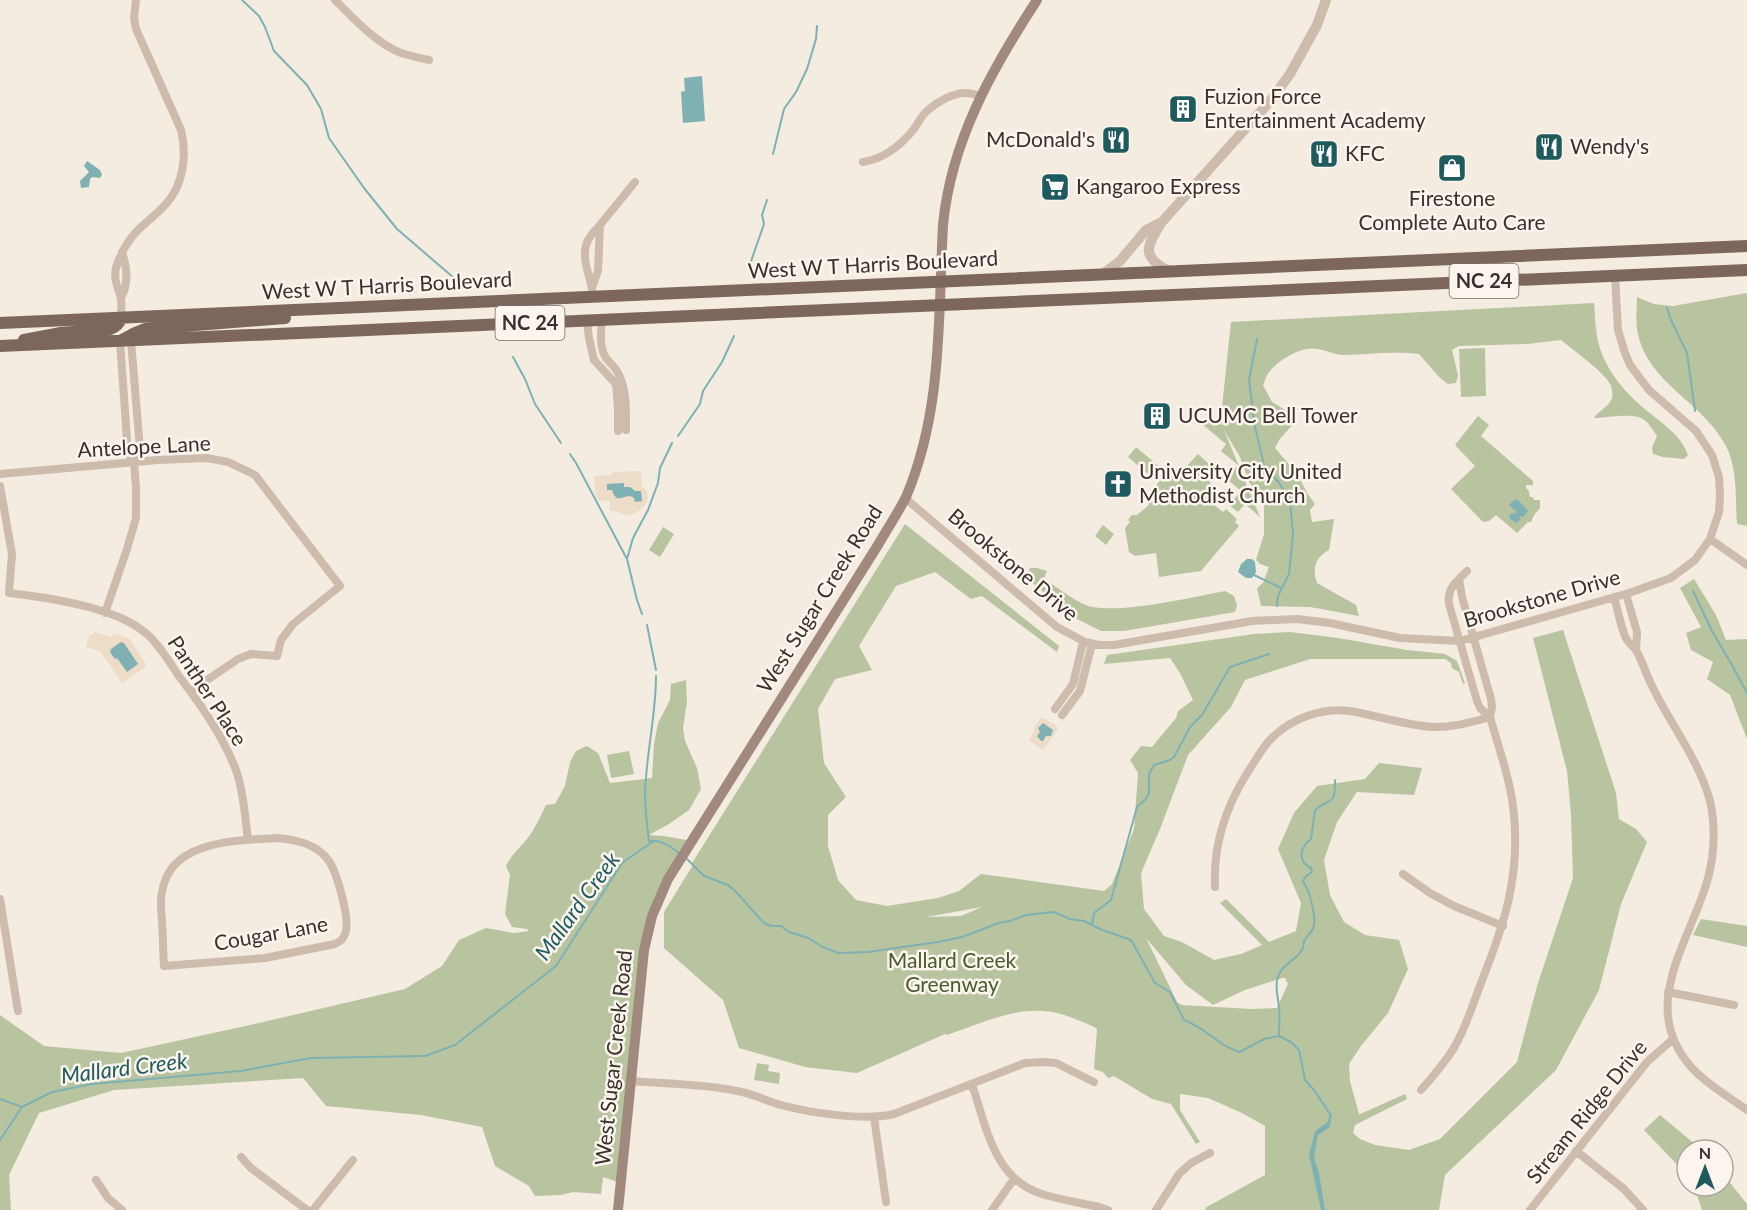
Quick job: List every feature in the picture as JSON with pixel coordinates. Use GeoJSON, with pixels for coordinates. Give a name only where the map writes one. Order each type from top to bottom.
{"type":"FeatureCollection","features":[{"type":"Feature","properties":{"kind":"main road","name":"West Sugar Creek Road"},"geometry":{"type":"LineString","coordinates":[[618,1210],[646,938],[651,916],[668,879],[878,545],[905,498],[930,417],[939,352],[945,202],[961,145],[981,96],[999,60],[1037,0]]}},
{"type":"Feature","properties":{"kind":"main road","name":"West W T Harris Boulevard"},"geometry":{"type":"LineString","coordinates":[[0,323],[345,308],[593,291],[941,282],[1747,246]]}},
{"type":"Feature","properties":{"kind":"main road","name":"West W T Harris Boulevard"},"geometry":{"type":"LineString","coordinates":[[1,346],[1747,270]]}},
{"type":"Feature","properties":{"kind":"main road"},"geometry":{"type":"LineString","coordinates":[[126,341],[135,333],[146,329],[298,317],[345,308]]}},
{"type":"Feature","properties":{"kind":"main road"},"geometry":{"type":"LineString","coordinates":[[1,346],[34,337],[110,329],[115,327],[121,318]]}},
{"type":"Feature","properties":{"kind":"street"},"geometry":{"type":"LineString","coordinates":[[121,318],[121,298],[116,288],[116,271],[123,252],[130,238],[167,203],[181,174],[184,159],[181,130],[136,29],[134,18],[136,0]]}},
{"type":"Feature","properties":{"kind":"street"},"geometry":{"type":"LineString","coordinates":[[335,0],[356,21],[391,48],[429,60]]}},
{"type":"Feature","properties":{"kind":"street"},"geometry":{"type":"LineString","coordinates":[[1169,271],[1155,263],[1149,250],[1149,244],[1161,223],[1271,100],[1290,74],[1317,25],[1326,0]]}},
{"type":"Feature","properties":{"kind":"street"},"geometry":{"type":"LineString","coordinates":[[862,162],[877,159],[902,142],[927,110],[935,104],[962,93],[981,96]]}},
{"type":"Feature","properties":{"kind":"street"},"geometry":{"type":"LineString","coordinates":[[593,291],[586,269],[585,254],[588,240],[635,182]]}},
{"type":"Feature","properties":{"kind":"street"},"geometry":{"type":"LineString","coordinates":[[1104,274],[1120,261],[1146,230],[1161,223]]}},
{"type":"Feature","properties":{"kind":"street"},"geometry":{"type":"LineString","coordinates":[[593,291],[598,271],[600,225]]}},
{"type":"Feature","properties":{"kind":"street","name":"Brookstone Drive"},"geometry":{"type":"LineString","coordinates":[[905,498],[1057,627],[1087,643],[1126,644],[1252,621],[1276,619],[1311,620],[1412,640],[1460,641],[1626,594],[1664,581],[1695,560],[1710,539],[1719,512],[1720,496],[1715,462],[1705,442],[1696,431],[1649,390],[1624,354],[1618,330],[1615,276]]}},
{"type":"Feature","properties":{"kind":"street"},"geometry":{"type":"LineString","coordinates":[[587,321],[594,360],[616,384],[622,430],[624,395],[618,372],[603,350],[602,320]]}},
{"type":"Feature","properties":{"kind":"street"},"geometry":{"type":"LineString","coordinates":[[126,341],[128,454],[134,462]]}},
{"type":"Feature","properties":{"kind":"street"},"geometry":{"type":"LineString","coordinates":[[105,613],[135,525],[134,462],[140,449],[126,341]]}},
{"type":"Feature","properties":{"kind":"street","name":"Antelope Lane"},"geometry":{"type":"LineString","coordinates":[[0,474],[207,458],[228,462],[255,475],[340,586],[293,624],[281,640],[277,656],[251,654],[238,659],[190,692]]}},
{"type":"Feature","properties":{"kind":"street","name":"Panther Place"},"geometry":{"type":"LineString","coordinates":[[0,486],[12,554],[9,593],[48,598],[122,618],[138,627],[157,644],[225,746],[243,797],[248,840]]}},
{"type":"Feature","properties":{"kind":"street"},"geometry":{"type":"LineString","coordinates":[[1710,539],[1747,565]]}},
{"type":"Feature","properties":{"kind":"street"},"geometry":{"type":"LineString","coordinates":[[1467,571],[1449,591],[1448,597],[1477,701],[1480,708],[1490,717]]}},
{"type":"Feature","properties":{"kind":"street"},"geometry":{"type":"LineString","coordinates":[[1422,1090],[1448,1057],[1464,1029],[1503,926],[1512,886],[1514,813],[1508,779],[1490,717],[1491,699],[1459,579]]}},
{"type":"Feature","properties":{"kind":"street"},"geometry":{"type":"LineString","coordinates":[[1626,594],[1636,632],[1636,650],[1653,688],[1696,766],[1707,792],[1713,820],[1714,839],[1711,867],[1673,968],[1668,992],[1668,1020],[1673,1039],[1683,1057],[1701,1077],[1747,1110]]}},
{"type":"Feature","properties":{"kind":"street"},"geometry":{"type":"LineString","coordinates":[[1614,597],[1625,636],[1628,643],[1636,650]]}},
{"type":"Feature","properties":{"kind":"street"},"geometry":{"type":"LineString","coordinates":[[1055,709],[1073,684],[1087,643]]}},
{"type":"Feature","properties":{"kind":"street"},"geometry":{"type":"LineString","coordinates":[[1062,715],[1080,691],[1087,643]]}},
{"type":"Feature","properties":{"kind":"street"},"geometry":{"type":"LineString","coordinates":[[1215,887],[1214,863],[1218,839],[1235,793],[1263,749],[1281,730],[1293,722],[1317,713],[1341,710],[1434,727],[1465,724],[1490,717]]}},
{"type":"Feature","properties":{"kind":"street","name":"Cougar Lane"},"geometry":{"type":"LineString","coordinates":[[278,838],[296,840],[309,845],[328,861],[335,874],[347,926],[342,940],[335,944],[265,958],[164,966],[160,905],[165,879],[169,871],[182,857],[193,851],[248,840],[278,838]]}},
{"type":"Feature","properties":{"kind":"street"},"geometry":{"type":"LineString","coordinates":[[1403,874],[1454,906],[1503,926]]}},
{"type":"Feature","properties":{"kind":"street"},"geometry":{"type":"LineString","coordinates":[[0,899],[18,1011]]}},
{"type":"Feature","properties":{"kind":"street"},"geometry":{"type":"LineString","coordinates":[[1668,992],[1734,1005]]}},
{"type":"Feature","properties":{"kind":"street","name":"Stream Ridge Drive"},"geometry":{"type":"LineString","coordinates":[[1530,1210],[1647,1062],[1673,1039]]}},
{"type":"Feature","properties":{"kind":"street"},"geometry":{"type":"LineString","coordinates":[[632,1081],[723,1089],[747,1093],[772,1103],[802,1109],[874,1117],[894,1114],[1025,1063],[1056,1063],[1094,1082]]}},
{"type":"Feature","properties":{"kind":"street"},"geometry":{"type":"LineString","coordinates":[[972,1085],[991,1146],[1000,1163],[1014,1179],[1044,1195],[1108,1210]]}},
{"type":"Feature","properties":{"kind":"street"},"geometry":{"type":"LineString","coordinates":[[874,1117],[886,1202]]}},
{"type":"Feature","properties":{"kind":"street"},"geometry":{"type":"LineString","coordinates":[[1576,1151],[1624,1190],[1643,1210]]}},
{"type":"Feature","properties":{"kind":"street"},"geometry":{"type":"LineString","coordinates":[[1156,1210],[1179,1174],[1191,1163],[1210,1153]]}},
{"type":"Feature","properties":{"kind":"street"},"geometry":{"type":"LineString","coordinates":[[241,1157],[251,1168],[307,1210]]}},
{"type":"Feature","properties":{"kind":"street"},"geometry":{"type":"LineString","coordinates":[[313,1210],[353,1161]]}},
{"type":"Feature","properties":{"kind":"street"},"geometry":{"type":"LineString","coordinates":[[992,1210],[1014,1179]]}},
{"type":"Feature","properties":{"kind":"street"},"geometry":{"type":"LineString","coordinates":[[96,1180],[108,1198],[122,1210]]}},
{"type":"Feature","properties":{"kind":"green space"},"geometry":{"type":"Polygon","coordinates":[[[1747,293],[1747,526],[1737,524],[1734,474],[1726,446],[1704,417],[1664,380],[1653,366],[1644,351],[1636,321],[1637,297],[1654,304],[1673,306],[1747,293]]]}},
{"type":"Feature","properties":{"kind":"green space"},"geometry":{"type":"Polygon","coordinates":[[[1594,303],[1597,336],[1606,363],[1630,395],[1679,439],[1688,455],[1684,459],[1653,454],[1652,448],[1657,436],[1648,423],[1641,418],[1624,416],[1594,418],[1611,401],[1611,385],[1595,368],[1561,340],[1528,344],[1459,346],[1452,350],[1458,375],[1456,383],[1448,384],[1419,354],[1344,355],[1311,349],[1297,352],[1273,367],[1263,385],[1272,402],[1292,414],[1295,422],[1275,448],[1298,475],[1315,504],[1310,510],[1312,522],[1334,519],[1329,550],[1316,564],[1317,583],[1356,605],[1359,616],[1310,607],[1261,606],[1257,588],[1263,583],[1269,567],[1256,560],[1264,534],[1264,501],[1249,482],[1240,457],[1224,430],[1260,517],[1245,504],[1238,512],[1229,505],[1241,491],[1227,479],[1238,465],[1221,451],[1226,444],[1203,425],[1210,417],[1213,417],[1222,425],[1218,413],[1222,407],[1231,322],[1594,303]]]}},
{"type":"Feature","properties":{"kind":"green space"},"geometry":{"type":"Polygon","coordinates":[[[1485,348],[1486,396],[1461,397],[1459,349],[1485,348]]]}},
{"type":"Feature","properties":{"kind":"green space"},"geometry":{"type":"Polygon","coordinates":[[[1478,416],[1489,425],[1481,436],[1533,481],[1533,485],[1526,485],[1526,488],[1530,497],[1540,500],[1540,508],[1531,522],[1528,522],[1517,533],[1496,515],[1489,521],[1483,522],[1451,489],[1475,466],[1455,445],[1478,416]]]}},
{"type":"Feature","properties":{"kind":"green space"},"geometry":{"type":"Polygon","coordinates":[[[1136,447],[1162,469],[1154,479],[1128,457],[1136,447]]]}},
{"type":"Feature","properties":{"kind":"green space"},"geometry":{"type":"Polygon","coordinates":[[[1198,454],[1209,464],[1211,495],[1208,500],[1223,512],[1226,509],[1237,519],[1235,522],[1239,526],[1201,571],[1159,577],[1156,553],[1135,556],[1129,552],[1125,528],[1132,515],[1137,515],[1149,505],[1151,494],[1166,472],[1175,479],[1198,454]]]}},
{"type":"Feature","properties":{"kind":"green space","name":"Mallard Creek Greenway"},"geometry":{"type":"Polygon","coordinates":[[[905,524],[1059,646],[1057,652],[982,596],[971,599],[935,572],[896,586],[859,646],[872,670],[835,679],[818,709],[824,763],[846,797],[828,815],[828,846],[838,880],[856,900],[887,906],[938,898],[959,891],[981,874],[1104,891],[1112,884],[1134,829],[1138,773],[1130,760],[1141,746],[1152,747],[1176,718],[1178,711],[1193,700],[1170,658],[1104,664],[1107,655],[1254,634],[1290,632],[1445,654],[1457,661],[1465,683],[1463,684],[1459,672],[1452,668],[1451,663],[1445,659],[1310,659],[1245,680],[1231,707],[1188,755],[1141,873],[1144,909],[1164,936],[1182,942],[1214,960],[1241,954],[1262,945],[1220,903],[1226,899],[1269,942],[1296,931],[1301,903],[1278,849],[1294,813],[1317,786],[1365,779],[1379,763],[1422,768],[1414,795],[1357,792],[1337,822],[1324,860],[1330,895],[1344,922],[1365,935],[1399,940],[1408,969],[1388,1013],[1349,1064],[1350,1081],[1358,1115],[1405,1094],[1407,1099],[1355,1125],[1353,1133],[1360,1139],[1375,1145],[1409,1150],[1440,1139],[1517,1062],[1537,986],[1573,878],[1567,771],[1533,638],[1563,630],[1616,793],[1619,819],[1636,829],[1647,842],[1621,904],[1599,990],[1556,1070],[1445,1175],[1439,1210],[1206,1210],[1205,1208],[1265,1175],[1265,1126],[1208,1098],[1180,1094],[1180,1110],[1200,1142],[1196,1144],[1171,1104],[1152,1099],[1114,1076],[1108,1078],[1103,1072],[1094,1069],[1097,1029],[1058,1013],[1026,1011],[995,1018],[945,1034],[857,1073],[805,1067],[739,1048],[723,1000],[664,948],[664,912],[693,865],[692,863],[905,524]],[[982,907],[926,917],[961,916],[982,907]],[[1146,938],[1177,1002],[1182,1005],[1251,1009],[1277,1008],[1288,984],[1285,978],[1282,978],[1245,990],[1213,1005],[1186,985],[1146,938]]]}},
{"type":"Feature","properties":{"kind":"green space"},"geometry":{"type":"Polygon","coordinates":[[[1103,525],[1114,534],[1106,545],[1095,536],[1103,525]]]}},
{"type":"Feature","properties":{"kind":"green space"},"geometry":{"type":"Polygon","coordinates":[[[663,527],[674,534],[660,557],[649,550],[663,527]]]}},
{"type":"Feature","properties":{"kind":"green space"},"geometry":{"type":"Polygon","coordinates":[[[1030,568],[1047,571],[1044,579],[1083,604],[1096,607],[1152,605],[1225,591],[1234,596],[1237,605],[1235,612],[1124,631],[1101,631],[1077,619],[1026,578],[1030,568]]]}},
{"type":"Feature","properties":{"kind":"green space"},"geometry":{"type":"Polygon","coordinates":[[[1694,579],[1716,615],[1726,640],[1747,639],[1747,739],[1730,695],[1707,679],[1713,662],[1691,650],[1686,633],[1701,627],[1680,588],[1694,579]]]}},
{"type":"Feature","properties":{"kind":"green space"},"geometry":{"type":"Polygon","coordinates":[[[686,680],[687,702],[683,728],[685,741],[697,768],[701,789],[689,810],[649,835],[692,841],[652,916],[621,1183],[603,1177],[601,1194],[573,1192],[535,1196],[529,1186],[495,1166],[482,1127],[421,1115],[326,1106],[303,1078],[114,1090],[39,1113],[9,1175],[11,1210],[0,1210],[0,1015],[44,1046],[121,1053],[405,989],[442,966],[459,940],[486,928],[514,933],[529,931],[512,927],[505,914],[510,875],[506,866],[527,839],[546,805],[555,804],[565,786],[570,762],[576,751],[587,746],[598,753],[610,783],[652,778],[658,723],[670,700],[671,684],[686,680]]]}},
{"type":"Feature","properties":{"kind":"green space"},"geometry":{"type":"Polygon","coordinates":[[[629,751],[634,774],[611,778],[607,755],[629,751]]]}},
{"type":"Feature","properties":{"kind":"green space"},"geometry":{"type":"Polygon","coordinates":[[[1701,919],[1747,926],[1747,947],[1693,935],[1701,919]]]}},
{"type":"Feature","properties":{"kind":"green space"},"geometry":{"type":"Polygon","coordinates":[[[757,1063],[769,1065],[768,1071],[780,1073],[779,1084],[754,1080],[757,1063]]]}},
{"type":"Feature","properties":{"kind":"green space"},"geometry":{"type":"Polygon","coordinates":[[[1660,1115],[1688,1138],[1675,1138],[1675,1162],[1644,1130],[1660,1115]]]}},
{"type":"Feature","properties":{"kind":"green space"},"geometry":{"type":"Polygon","coordinates":[[[1735,1189],[1747,1204],[1747,1210],[1702,1210],[1698,1198],[1735,1198],[1735,1189]]]}},
{"type":"Feature","properties":{"kind":"shaded area"},"geometry":{"type":"Polygon","coordinates":[[[641,471],[642,487],[647,491],[648,497],[647,502],[634,514],[610,511],[610,502],[600,501],[596,497],[594,476],[612,475],[613,472],[641,471]]]}},
{"type":"Feature","properties":{"kind":"shaded area"},"geometry":{"type":"Polygon","coordinates":[[[94,632],[112,637],[113,633],[130,639],[147,666],[122,683],[100,651],[86,647],[90,634],[93,635],[94,632]]]}},
{"type":"Feature","properties":{"kind":"shaded area"},"geometry":{"type":"Polygon","coordinates":[[[1040,718],[1057,726],[1058,730],[1043,750],[1029,740],[1040,718]]]}},
{"type":"Feature","properties":{"kind":"water"},"geometry":{"type":"Polygon","coordinates":[[[702,76],[705,121],[683,123],[681,92],[685,91],[684,78],[702,76]]]}},
{"type":"Feature","properties":{"kind":"water"},"geometry":{"type":"Polygon","coordinates":[[[87,161],[100,170],[102,175],[100,178],[92,177],[89,187],[81,188],[80,181],[89,172],[84,166],[87,161]]]}},
{"type":"Feature","properties":{"kind":"water"},"geometry":{"type":"Polygon","coordinates":[[[624,483],[624,487],[641,491],[642,501],[635,502],[630,496],[617,498],[612,490],[607,490],[607,484],[624,483]]]}},
{"type":"Feature","properties":{"kind":"water"},"geometry":{"type":"Polygon","coordinates":[[[1515,499],[1528,511],[1519,518],[1521,519],[1517,523],[1509,516],[1517,512],[1509,505],[1515,499]]]}},
{"type":"Feature","properties":{"kind":"water"},"geometry":{"type":"Polygon","coordinates":[[[1247,559],[1255,562],[1256,572],[1252,578],[1246,578],[1238,572],[1241,564],[1247,559]]]}},
{"type":"Feature","properties":{"kind":"water"},"geometry":{"type":"Polygon","coordinates":[[[121,642],[138,664],[127,672],[110,652],[121,642]]]}},
{"type":"Feature","properties":{"kind":"water"},"geometry":{"type":"Polygon","coordinates":[[[1043,723],[1053,730],[1051,736],[1046,736],[1041,741],[1037,736],[1040,732],[1038,728],[1043,723]]]}},
{"type":"Feature","properties":{"kind":"water"},"geometry":{"type":"Polygon","coordinates":[[[1332,1113],[1330,1127],[1318,1135],[1314,1157],[1325,1210],[1321,1210],[1309,1155],[1315,1132],[1327,1123],[1329,1114],[1332,1113]]]}},
{"type":"Feature","properties":{"kind":"waterway"},"geometry":{"type":"LineString","coordinates":[[242,0],[259,16],[274,51],[307,85],[321,109],[329,138],[364,188],[397,229],[454,278]]}},
{"type":"Feature","properties":{"kind":"waterway"},"geometry":{"type":"LineString","coordinates":[[773,154],[784,109],[796,92],[807,69],[816,39],[817,26]]}},
{"type":"Feature","properties":{"kind":"waterway"},"geometry":{"type":"LineString","coordinates":[[749,267],[764,224],[762,215],[767,200]]}},
{"type":"Feature","properties":{"kind":"waterway"},"geometry":{"type":"LineString","coordinates":[[1667,308],[1687,353],[1695,411]]}},
{"type":"Feature","properties":{"kind":"waterway"},"geometry":{"type":"LineString","coordinates":[[678,436],[700,404],[703,391],[722,362],[734,336]]}},
{"type":"Feature","properties":{"kind":"waterway"},"geometry":{"type":"LineString","coordinates":[[1257,339],[1249,380],[1255,427],[1264,465],[1280,484],[1290,502],[1293,534],[1289,574],[1278,596],[1277,606]]}},
{"type":"Feature","properties":{"kind":"waterway"},"geometry":{"type":"LineString","coordinates":[[513,357],[535,404],[561,443]]}},
{"type":"Feature","properties":{"kind":"waterway"},"geometry":{"type":"LineString","coordinates":[[627,559],[633,538],[648,510],[658,483],[660,468],[672,443]]}},
{"type":"Feature","properties":{"kind":"waterway"},"geometry":{"type":"LineString","coordinates":[[570,454],[627,559],[642,614]]}},
{"type":"Feature","properties":{"kind":"waterway"},"geometry":{"type":"LineString","coordinates":[[1254,575],[1281,588]]}},
{"type":"Feature","properties":{"kind":"waterway"},"geometry":{"type":"LineString","coordinates":[[1693,591],[1712,631],[1747,693]]}},
{"type":"Feature","properties":{"kind":"waterway"},"geometry":{"type":"LineString","coordinates":[[647,625],[656,670]]}},
{"type":"Feature","properties":{"kind":"waterway"},"geometry":{"type":"LineString","coordinates":[[1092,925],[1094,913],[1111,900],[1137,807],[1149,793],[1149,774],[1154,765],[1174,757],[1190,727],[1202,715],[1230,667],[1269,654]]}},
{"type":"Feature","properties":{"kind":"waterway"},"geometry":{"type":"LineString","coordinates":[[656,676],[645,794],[649,841],[662,842],[680,854]]}},
{"type":"Feature","properties":{"kind":"waterway"},"geometry":{"type":"LineString","coordinates":[[1279,1036],[1277,986],[1279,974],[1301,951],[1314,925],[1312,902],[1303,882],[1305,877],[1312,872],[1302,858],[1302,850],[1311,839],[1315,810],[1333,798],[1335,780]]}},
{"type":"Feature","properties":{"kind":"waterway","name":"Mallard Creek"},"geometry":{"type":"LineString","coordinates":[[0,1140],[22,1107],[52,1092],[92,1084],[241,1071],[311,1058],[425,1056],[455,1045],[556,966],[622,863],[652,842]]}},
{"type":"Feature","properties":{"kind":"waterway","name":"Mallard Creek"},"geometry":{"type":"LineString","coordinates":[[687,859],[704,876],[728,885],[764,923],[781,926],[789,932],[808,938],[838,953],[868,952],[938,942],[962,937],[1026,915],[1054,912],[1070,919],[1084,921],[1131,940],[1155,983],[1170,992],[1184,1020],[1226,1046],[1240,1052],[1264,1039],[1279,1036],[1291,1042],[1299,1050],[1305,1080],[1330,1114]]}},
{"type":"Feature","properties":{"kind":"waterway"},"geometry":{"type":"LineString","coordinates":[[0,1099],[22,1107]]}},
{"type":"Feature","properties":{"kind":"place","name":"Fuzion Force Entertainment Academy"},"geometry":{"type":"Point","coordinates":[1183,109]}},
{"type":"Feature","properties":{"kind":"place","name":"McDonald's"},"geometry":{"type":"Point","coordinates":[1116,140]}},
{"type":"Feature","properties":{"kind":"place","name":"Wendy's"},"geometry":{"type":"Point","coordinates":[1549,147]}},
{"type":"Feature","properties":{"kind":"place","name":"KFC"},"geometry":{"type":"Point","coordinates":[1324,154]}},
{"type":"Feature","properties":{"kind":"place","name":"Firestone Complete Auto Care"},"geometry":{"type":"Point","coordinates":[1452,168]}},
{"type":"Feature","properties":{"kind":"place","name":"Kangaroo Express"},"geometry":{"type":"Point","coordinates":[1055,187]}},
{"type":"Feature","properties":{"kind":"place","name":"UCUMC Bell Tower"},"geometry":{"type":"Point","coordinates":[1157,416]}},
{"type":"Feature","properties":{"kind":"place","name":"University City United Methodist Church"},"geometry":{"type":"Point","coordinates":[1118,484]}}]}
